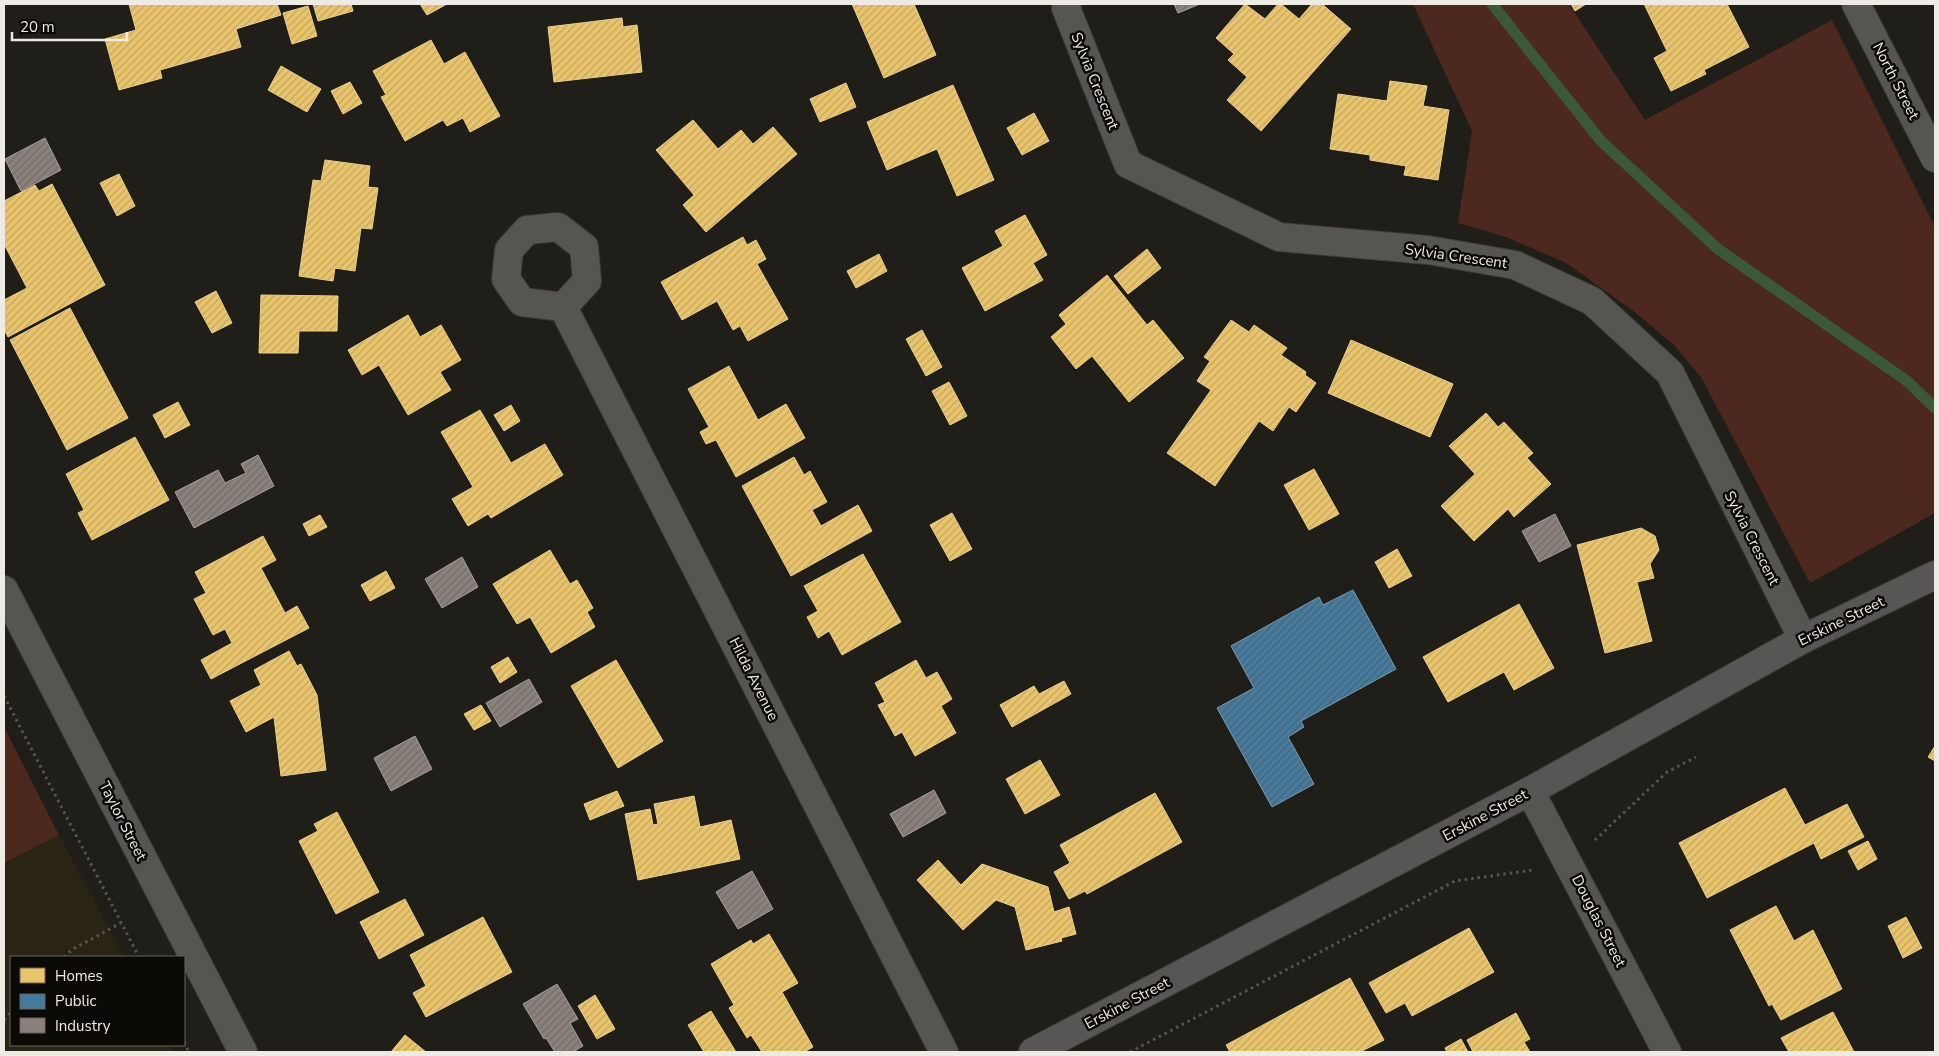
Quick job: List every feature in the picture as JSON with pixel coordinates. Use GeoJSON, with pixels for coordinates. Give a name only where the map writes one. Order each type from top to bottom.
{"type":"FeatureCollection","features":[{"type":"Feature","properties":{"kind":"street","name":"Sylvia Crescent"},"geometry":{"type":"LineString","coordinates":[[1067,4],[1066,8],[1128,164],[1279,237],[1428,250],[1515,265],[1592,301],[1670,373],[1803,639]]}},
{"type":"Feature","properties":{"kind":"street","name":"North Street"},"geometry":{"type":"LineString","coordinates":[[1856,4],[1935,158]]}},
{"type":"Feature","properties":{"kind":"street","name":"Hilda Avenue"},"geometry":{"type":"LineString","coordinates":[[563,307],[944,1052]]}},
{"type":"Feature","properties":{"kind":"street","name":"Erskine Street"},"geometry":{"type":"LineString","coordinates":[[1033,1052],[1530,791],[1803,639],[1935,575]]}},
{"type":"Feature","properties":{"kind":"street","name":"Taylor Street"},"geometry":{"type":"LineString","coordinates":[[4,590],[243,1052]]}},
{"type":"Feature","properties":{"kind":"street","name":"Douglas Street"},"geometry":{"type":"LineString","coordinates":[[1530,791],[1667,1052]]}},
{"type":"Feature","properties":{"kind":"path"},"geometry":{"type":"LineString","coordinates":[[4,696],[138,956]]}},
{"type":"Feature","properties":{"kind":"path"},"geometry":{"type":"LineString","coordinates":[[1589,844],[1667,772],[1696,757]]}},
{"type":"Feature","properties":{"kind":"path"},"geometry":{"type":"LineString","coordinates":[[1130,1052],[1455,881],[1517,874],[1536,869]]}},
{"type":"Feature","properties":{"kind":"path"},"geometry":{"type":"LineString","coordinates":[[65,956],[73,949],[121,923]]}},
{"type":"Feature","properties":{"kind":"shaded area"},"geometry":{"type":"Polygon","coordinates":[[[1413,4],[1569,4],[1645,120],[1832,20],[1935,227],[1935,513],[1810,583],[1701,377],[1674,345],[1632,310],[1566,263],[1506,237],[1458,223],[1472,131],[1413,4]]]}},
{"type":"Feature","properties":{"kind":"shaded area"},"geometry":{"type":"Polygon","coordinates":[[[4,727],[59,835],[4,863],[4,727]]]}},
{"type":"Feature","properties":{"kind":"shaded area"},"geometry":{"type":"Polygon","coordinates":[[[59,835],[123,956],[10,956],[10,1046],[171,1046],[174,1052],[4,1052],[4,863],[59,835]]]}},
{"type":"Feature","properties":{"kind":"building: Homes"},"geometry":{"type":"Polygon","coordinates":[[[129,4],[277,4],[281,15],[236,29],[241,47],[160,70],[162,78],[119,90],[105,39],[136,30],[129,4]]]}},
{"type":"Feature","properties":{"kind":"building: Homes"},"geometry":{"type":"Polygon","coordinates":[[[313,4],[351,4],[353,11],[318,21],[313,4]]]}},
{"type":"Feature","properties":{"kind":"building: Homes"},"geometry":{"type":"Polygon","coordinates":[[[420,4],[447,4],[427,15],[420,4]]]}},
{"type":"Feature","properties":{"kind":"building: Homes"},"geometry":{"type":"Polygon","coordinates":[[[852,4],[914,4],[936,55],[884,78],[852,4]]]}},
{"type":"Feature","properties":{"kind":"building: Homes"},"geometry":{"type":"Polygon","coordinates":[[[1245,4],[1265,19],[1278,4],[1281,4],[1299,19],[1312,4],[1322,4],[1351,29],[1261,131],[1227,100],[1247,77],[1228,60],[1234,54],[1216,38],[1245,4]]]}},
{"type":"Feature","properties":{"kind":"building: Homes"},"geometry":{"type":"Polygon","coordinates":[[[1571,4],[1586,4],[1575,11],[1571,4]]]}},
{"type":"Feature","properties":{"kind":"building: Homes"},"geometry":{"type":"Polygon","coordinates":[[[1644,4],[1727,4],[1749,47],[1704,70],[1706,74],[1671,91],[1654,58],[1667,51],[1644,4]]]}},
{"type":"Feature","properties":{"kind":"building: Homes"},"geometry":{"type":"Polygon","coordinates":[[[308,6],[317,36],[292,44],[283,13],[308,6]]]}},
{"type":"Feature","properties":{"kind":"building: Homes"},"geometry":{"type":"Polygon","coordinates":[[[622,18],[623,27],[637,25],[642,72],[554,82],[548,27],[622,18]]]}},
{"type":"Feature","properties":{"kind":"building: Homes"},"geometry":{"type":"Polygon","coordinates":[[[431,40],[444,64],[465,52],[500,116],[470,132],[463,118],[447,126],[443,120],[405,141],[381,97],[386,95],[373,71],[431,40]]]}},
{"type":"Feature","properties":{"kind":"building: Homes"},"geometry":{"type":"Polygon","coordinates":[[[281,66],[321,89],[307,112],[268,90],[281,66]]]}},
{"type":"Feature","properties":{"kind":"building: Homes"},"geometry":{"type":"Polygon","coordinates":[[[1390,81],[1427,86],[1423,106],[1449,110],[1438,180],[1404,175],[1406,166],[1370,160],[1370,155],[1330,149],[1338,94],[1387,101],[1390,81]]]}},
{"type":"Feature","properties":{"kind":"building: Homes"},"geometry":{"type":"Polygon","coordinates":[[[350,82],[362,103],[343,114],[331,91],[350,82]]]}},
{"type":"Feature","properties":{"kind":"building: Homes"},"geometry":{"type":"Polygon","coordinates":[[[846,83],[856,107],[820,122],[810,99],[846,83]]]}},
{"type":"Feature","properties":{"kind":"building: Homes"},"geometry":{"type":"Polygon","coordinates":[[[953,85],[994,180],[957,196],[937,149],[887,170],[867,122],[953,85]]]}},
{"type":"Feature","properties":{"kind":"building: Homes"},"geometry":{"type":"Polygon","coordinates":[[[1034,113],[1049,141],[1022,155],[1007,128],[1034,113]]]}},
{"type":"Feature","properties":{"kind":"building: Homes"},"geometry":{"type":"Polygon","coordinates":[[[693,120],[718,149],[741,130],[753,144],[773,127],[797,154],[706,232],[683,205],[694,195],[656,150],[693,120]]]}},
{"type":"Feature","properties":{"kind":"building: Homes"},"geometry":{"type":"Polygon","coordinates":[[[325,160],[370,166],[368,187],[378,188],[372,229],[361,228],[355,271],[335,268],[333,281],[299,276],[313,180],[321,181],[325,160]]]}},
{"type":"Feature","properties":{"kind":"building: Homes"},"geometry":{"type":"Polygon","coordinates":[[[119,174],[135,206],[117,216],[100,183],[119,174]]]}},
{"type":"Feature","properties":{"kind":"building: Homes"},"geometry":{"type":"Polygon","coordinates":[[[52,184],[105,285],[8,337],[4,329],[4,300],[27,288],[4,244],[4,201],[35,185],[39,191],[52,184]]]}},
{"type":"Feature","properties":{"kind":"building: Homes"},"geometry":{"type":"Polygon","coordinates":[[[1025,215],[1047,255],[1033,263],[1043,280],[985,311],[962,268],[1003,246],[995,231],[1025,215]]]}},
{"type":"Feature","properties":{"kind":"building: Homes"},"geometry":{"type":"Polygon","coordinates":[[[743,237],[747,245],[756,240],[766,259],[757,264],[788,319],[748,341],[740,326],[733,330],[717,301],[682,320],[661,282],[743,237]]]}},
{"type":"Feature","properties":{"kind":"building: Homes"},"geometry":{"type":"Polygon","coordinates":[[[1147,249],[1161,268],[1128,294],[1114,276],[1147,249]]]}},
{"type":"Feature","properties":{"kind":"building: Homes"},"geometry":{"type":"Polygon","coordinates":[[[879,254],[887,271],[856,288],[847,271],[879,254]]]}},
{"type":"Feature","properties":{"kind":"building: Homes"},"geometry":{"type":"Polygon","coordinates":[[[1107,275],[1147,325],[1153,320],[1184,358],[1129,402],[1092,356],[1076,369],[1051,337],[1066,324],[1059,315],[1107,275]]]}},
{"type":"Feature","properties":{"kind":"building: Homes"},"geometry":{"type":"Polygon","coordinates":[[[216,291],[232,323],[212,333],[195,302],[216,291]]]}},
{"type":"Feature","properties":{"kind":"building: Homes"},"geometry":{"type":"Polygon","coordinates":[[[261,295],[338,296],[337,331],[299,331],[298,353],[259,353],[261,295]]]}},
{"type":"Feature","properties":{"kind":"building: Homes"},"geometry":{"type":"Polygon","coordinates":[[[70,308],[128,418],[67,450],[10,340],[70,308]]]}},
{"type":"Feature","properties":{"kind":"building: Homes"},"geometry":{"type":"Polygon","coordinates":[[[408,315],[420,337],[441,325],[461,360],[440,372],[451,390],[408,415],[379,365],[362,375],[348,350],[408,315]]]}},
{"type":"Feature","properties":{"kind":"building: Homes"},"geometry":{"type":"Polygon","coordinates":[[[1231,320],[1249,332],[1254,325],[1287,348],[1281,355],[1306,372],[1305,375],[1316,383],[1296,412],[1289,407],[1273,431],[1259,421],[1215,486],[1167,453],[1211,390],[1197,381],[1210,361],[1204,357],[1231,320]]]}},
{"type":"Feature","properties":{"kind":"building: Homes"},"geometry":{"type":"Polygon","coordinates":[[[922,330],[942,367],[926,376],[906,339],[922,330]]]}},
{"type":"Feature","properties":{"kind":"building: Homes"},"geometry":{"type":"Polygon","coordinates":[[[1351,340],[1453,384],[1430,437],[1328,393],[1351,340]]]}},
{"type":"Feature","properties":{"kind":"building: Homes"},"geometry":{"type":"Polygon","coordinates":[[[729,366],[758,420],[786,404],[805,438],[736,477],[716,440],[706,444],[700,432],[709,427],[688,389],[729,366]]]}},
{"type":"Feature","properties":{"kind":"building: Homes"},"geometry":{"type":"Polygon","coordinates":[[[949,382],[967,416],[950,425],[932,391],[949,382]]]}},
{"type":"Feature","properties":{"kind":"building: Homes"},"geometry":{"type":"Polygon","coordinates":[[[178,402],[190,425],[165,438],[153,415],[178,402]]]}},
{"type":"Feature","properties":{"kind":"building: Homes"},"geometry":{"type":"Polygon","coordinates":[[[511,405],[520,421],[504,431],[494,415],[511,405]]]}},
{"type":"Feature","properties":{"kind":"building: Homes"},"geometry":{"type":"Polygon","coordinates":[[[480,410],[511,463],[545,444],[563,475],[491,518],[488,514],[468,526],[452,499],[473,487],[441,432],[480,410]]]}},
{"type":"Feature","properties":{"kind":"building: Homes"},"geometry":{"type":"Polygon","coordinates":[[[1486,413],[1498,427],[1504,422],[1533,453],[1527,458],[1551,484],[1514,517],[1508,509],[1474,541],[1441,506],[1475,474],[1449,446],[1486,413]]]}},
{"type":"Feature","properties":{"kind":"building: Homes"},"geometry":{"type":"Polygon","coordinates":[[[135,437],[169,500],[92,540],[78,513],[84,510],[66,474],[135,437]]]}},
{"type":"Feature","properties":{"kind":"building: Homes"},"geometry":{"type":"Polygon","coordinates":[[[794,457],[804,475],[810,471],[827,502],[812,510],[821,526],[858,505],[872,531],[791,576],[742,486],[794,457]]]}},
{"type":"Feature","properties":{"kind":"building: Homes"},"geometry":{"type":"Polygon","coordinates":[[[1314,469],[1339,514],[1309,530],[1284,485],[1314,469]]]}},
{"type":"Feature","properties":{"kind":"building: Homes"},"geometry":{"type":"Polygon","coordinates":[[[952,513],[972,549],[950,561],[930,525],[952,513]]]}},
{"type":"Feature","properties":{"kind":"building: Homes"},"geometry":{"type":"Polygon","coordinates":[[[320,515],[327,527],[309,536],[303,524],[320,515]]]}},
{"type":"Feature","properties":{"kind":"building: Homes"},"geometry":{"type":"Polygon","coordinates":[[[1641,528],[1655,536],[1659,550],[1650,564],[1654,578],[1637,582],[1652,641],[1605,653],[1577,545],[1641,528]]]}},
{"type":"Feature","properties":{"kind":"building: Homes"},"geometry":{"type":"Polygon","coordinates":[[[263,536],[276,560],[261,568],[285,613],[297,606],[309,628],[211,679],[201,660],[232,643],[225,629],[213,635],[194,599],[206,593],[195,572],[263,536]]]}},
{"type":"Feature","properties":{"kind":"building: Homes"},"geometry":{"type":"Polygon","coordinates":[[[1397,549],[1412,576],[1389,588],[1375,562],[1397,549]]]}},
{"type":"Feature","properties":{"kind":"building: Homes"},"geometry":{"type":"Polygon","coordinates":[[[550,550],[570,584],[577,580],[593,608],[587,612],[595,627],[551,653],[530,617],[517,624],[493,584],[550,550]]]}},
{"type":"Feature","properties":{"kind":"building: Homes"},"geometry":{"type":"Polygon","coordinates":[[[863,554],[901,622],[842,655],[829,631],[818,638],[807,617],[818,611],[804,586],[863,554]]]}},
{"type":"Feature","properties":{"kind":"building: Homes"},"geometry":{"type":"Polygon","coordinates":[[[386,571],[395,588],[370,601],[361,585],[386,571]]]}},
{"type":"Feature","properties":{"kind":"building: Homes"},"geometry":{"type":"Polygon","coordinates":[[[1519,604],[1554,668],[1514,690],[1504,672],[1448,702],[1423,657],[1519,604]]]}},
{"type":"Feature","properties":{"kind":"building: Homes"},"geometry":{"type":"Polygon","coordinates":[[[289,651],[297,666],[301,664],[317,695],[326,770],[281,776],[274,717],[246,732],[230,701],[261,685],[254,670],[289,651]]]}},
{"type":"Feature","properties":{"kind":"building: Homes"},"geometry":{"type":"Polygon","coordinates":[[[508,657],[517,672],[500,683],[491,667],[508,657]]]}},
{"type":"Feature","properties":{"kind":"building: Homes"},"geometry":{"type":"Polygon","coordinates":[[[616,660],[663,741],[618,768],[571,686],[616,660]]]}},
{"type":"Feature","properties":{"kind":"building: Homes"},"geometry":{"type":"Polygon","coordinates":[[[916,660],[926,678],[937,672],[952,699],[941,706],[956,733],[915,756],[902,732],[895,736],[878,705],[885,702],[875,683],[916,660]]]}},
{"type":"Feature","properties":{"kind":"building: Homes"},"geometry":{"type":"Polygon","coordinates":[[[1064,681],[1071,694],[1012,727],[1000,705],[1034,686],[1039,694],[1064,681]]]}},
{"type":"Feature","properties":{"kind":"building: Homes"},"geometry":{"type":"Polygon","coordinates":[[[481,705],[491,721],[474,730],[464,714],[481,705]]]}},
{"type":"Feature","properties":{"kind":"building: Homes"},"geometry":{"type":"Polygon","coordinates":[[[1935,746],[1935,761],[1928,757],[1935,746]]]}},
{"type":"Feature","properties":{"kind":"building: Homes"},"geometry":{"type":"Polygon","coordinates":[[[1040,760],[1060,795],[1025,814],[1006,779],[1040,760]]]}},
{"type":"Feature","properties":{"kind":"building: Homes"},"geometry":{"type":"Polygon","coordinates":[[[1785,788],[1805,825],[1847,804],[1864,837],[1821,859],[1814,843],[1707,898],[1679,843],[1785,788]]]}},
{"type":"Feature","properties":{"kind":"building: Homes"},"geometry":{"type":"Polygon","coordinates":[[[617,791],[624,806],[590,820],[584,804],[617,791]]]}},
{"type":"Feature","properties":{"kind":"building: Homes"},"geometry":{"type":"Polygon","coordinates":[[[1155,793],[1182,842],[1087,894],[1085,891],[1069,899],[1054,872],[1070,863],[1060,845],[1155,793]]]}},
{"type":"Feature","properties":{"kind":"building: Homes"},"geometry":{"type":"Polygon","coordinates":[[[694,796],[700,827],[731,820],[740,859],[638,880],[625,814],[650,809],[653,825],[658,824],[654,804],[694,796]]]}},
{"type":"Feature","properties":{"kind":"building: Homes"},"geometry":{"type":"Polygon","coordinates":[[[337,812],[379,892],[336,914],[299,841],[318,831],[314,824],[337,812]]]}},
{"type":"Feature","properties":{"kind":"building: Homes"},"geometry":{"type":"Polygon","coordinates":[[[1868,841],[1877,859],[1858,870],[1848,851],[1868,841]]]}},
{"type":"Feature","properties":{"kind":"building: Homes"},"geometry":{"type":"Polygon","coordinates":[[[938,860],[961,885],[982,864],[1048,887],[1054,912],[1069,907],[1076,934],[1061,938],[1062,941],[1026,950],[1015,907],[996,900],[963,930],[917,880],[938,860]]]}},
{"type":"Feature","properties":{"kind":"building: Homes"},"geometry":{"type":"Polygon","coordinates":[[[405,899],[424,935],[379,959],[360,922],[405,899]]]}},
{"type":"Feature","properties":{"kind":"building: Homes"},"geometry":{"type":"Polygon","coordinates":[[[1776,906],[1794,941],[1813,930],[1842,989],[1781,1020],[1772,1004],[1769,1006],[1730,930],[1776,906]]]}},
{"type":"Feature","properties":{"kind":"building: Homes"},"geometry":{"type":"Polygon","coordinates":[[[483,917],[512,972],[426,1017],[413,993],[426,986],[410,955],[483,917]]]}},
{"type":"Feature","properties":{"kind":"building: Homes"},"geometry":{"type":"Polygon","coordinates":[[[1906,917],[1922,948],[1903,958],[1888,926],[1906,917]]]}},
{"type":"Feature","properties":{"kind":"building: Homes"},"geometry":{"type":"Polygon","coordinates":[[[1469,928],[1494,972],[1412,1016],[1405,1003],[1386,1013],[1369,983],[1469,928]]]}},
{"type":"Feature","properties":{"kind":"building: Homes"},"geometry":{"type":"Polygon","coordinates":[[[769,934],[798,983],[782,992],[813,1047],[804,1052],[762,1052],[751,1035],[747,1038],[729,1008],[734,1005],[711,964],[751,940],[753,944],[769,934]]]}},
{"type":"Feature","properties":{"kind":"building: Homes"},"geometry":{"type":"Polygon","coordinates":[[[1350,978],[1384,1040],[1360,1052],[1230,1052],[1226,1045],[1350,978]]]}},
{"type":"Feature","properties":{"kind":"building: Homes"},"geometry":{"type":"Polygon","coordinates":[[[595,995],[615,1029],[597,1039],[578,1006],[595,995]]]}},
{"type":"Feature","properties":{"kind":"building: Homes"},"geometry":{"type":"Polygon","coordinates":[[[711,1011],[736,1052],[704,1052],[688,1025],[711,1011]]]}},
{"type":"Feature","properties":{"kind":"building: Homes"},"geometry":{"type":"Polygon","coordinates":[[[1833,1012],[1854,1052],[1789,1052],[1781,1038],[1833,1012]]]}},
{"type":"Feature","properties":{"kind":"building: Homes"},"geometry":{"type":"Polygon","coordinates":[[[1516,1013],[1530,1039],[1524,1042],[1530,1052],[1473,1052],[1467,1040],[1516,1013]]]}},
{"type":"Feature","properties":{"kind":"building: Homes"},"geometry":{"type":"Polygon","coordinates":[[[405,1035],[426,1052],[391,1052],[405,1035]]]}},
{"type":"Feature","properties":{"kind":"building: Homes"},"geometry":{"type":"Polygon","coordinates":[[[1461,1039],[1468,1052],[1447,1052],[1445,1048],[1461,1039]]]}},
{"type":"Feature","properties":{"kind":"building: Public"},"geometry":{"type":"Polygon","coordinates":[[[1353,590],[1396,669],[1301,721],[1304,727],[1288,737],[1314,784],[1272,807],[1217,708],[1254,688],[1231,646],[1319,597],[1323,605],[1353,590]]]}},
{"type":"Feature","properties":{"kind":"building: Industry"},"geometry":{"type":"Polygon","coordinates":[[[1174,4],[1200,4],[1178,13],[1174,4]]]}},
{"type":"Feature","properties":{"kind":"building: Industry"},"geometry":{"type":"Polygon","coordinates":[[[45,138],[61,170],[21,191],[5,159],[45,138]]]}},
{"type":"Feature","properties":{"kind":"building: Industry"},"geometry":{"type":"Polygon","coordinates":[[[258,455],[274,486],[194,528],[175,492],[218,470],[225,483],[246,473],[241,464],[258,455]]]}},
{"type":"Feature","properties":{"kind":"building: Industry"},"geometry":{"type":"Polygon","coordinates":[[[1555,514],[1571,546],[1539,562],[1522,531],[1555,514]]]}},
{"type":"Feature","properties":{"kind":"building: Industry"},"geometry":{"type":"Polygon","coordinates":[[[462,557],[478,587],[442,608],[425,579],[462,557]]]}},
{"type":"Feature","properties":{"kind":"building: Industry"},"geometry":{"type":"Polygon","coordinates":[[[529,679],[542,702],[500,727],[486,703],[529,679]]]}},
{"type":"Feature","properties":{"kind":"building: Industry"},"geometry":{"type":"Polygon","coordinates":[[[415,736],[432,769],[391,791],[374,758],[415,736]]]}},
{"type":"Feature","properties":{"kind":"building: Industry"},"geometry":{"type":"Polygon","coordinates":[[[934,790],[946,813],[903,837],[890,814],[934,790]]]}},
{"type":"Feature","properties":{"kind":"building: Industry"},"geometry":{"type":"Polygon","coordinates":[[[752,871],[773,909],[738,929],[716,892],[752,871]]]}},
{"type":"Feature","properties":{"kind":"building: Industry"},"geometry":{"type":"Polygon","coordinates":[[[557,984],[578,1019],[570,1023],[583,1046],[573,1052],[555,1052],[546,1038],[544,1039],[523,1004],[557,984]]]}},
{"type":"Feature","properties":{"kind":"waterway"},"geometry":{"type":"LineString","coordinates":[[1492,4],[1601,141],[1718,249],[1907,381],[1935,408]]}}]}
